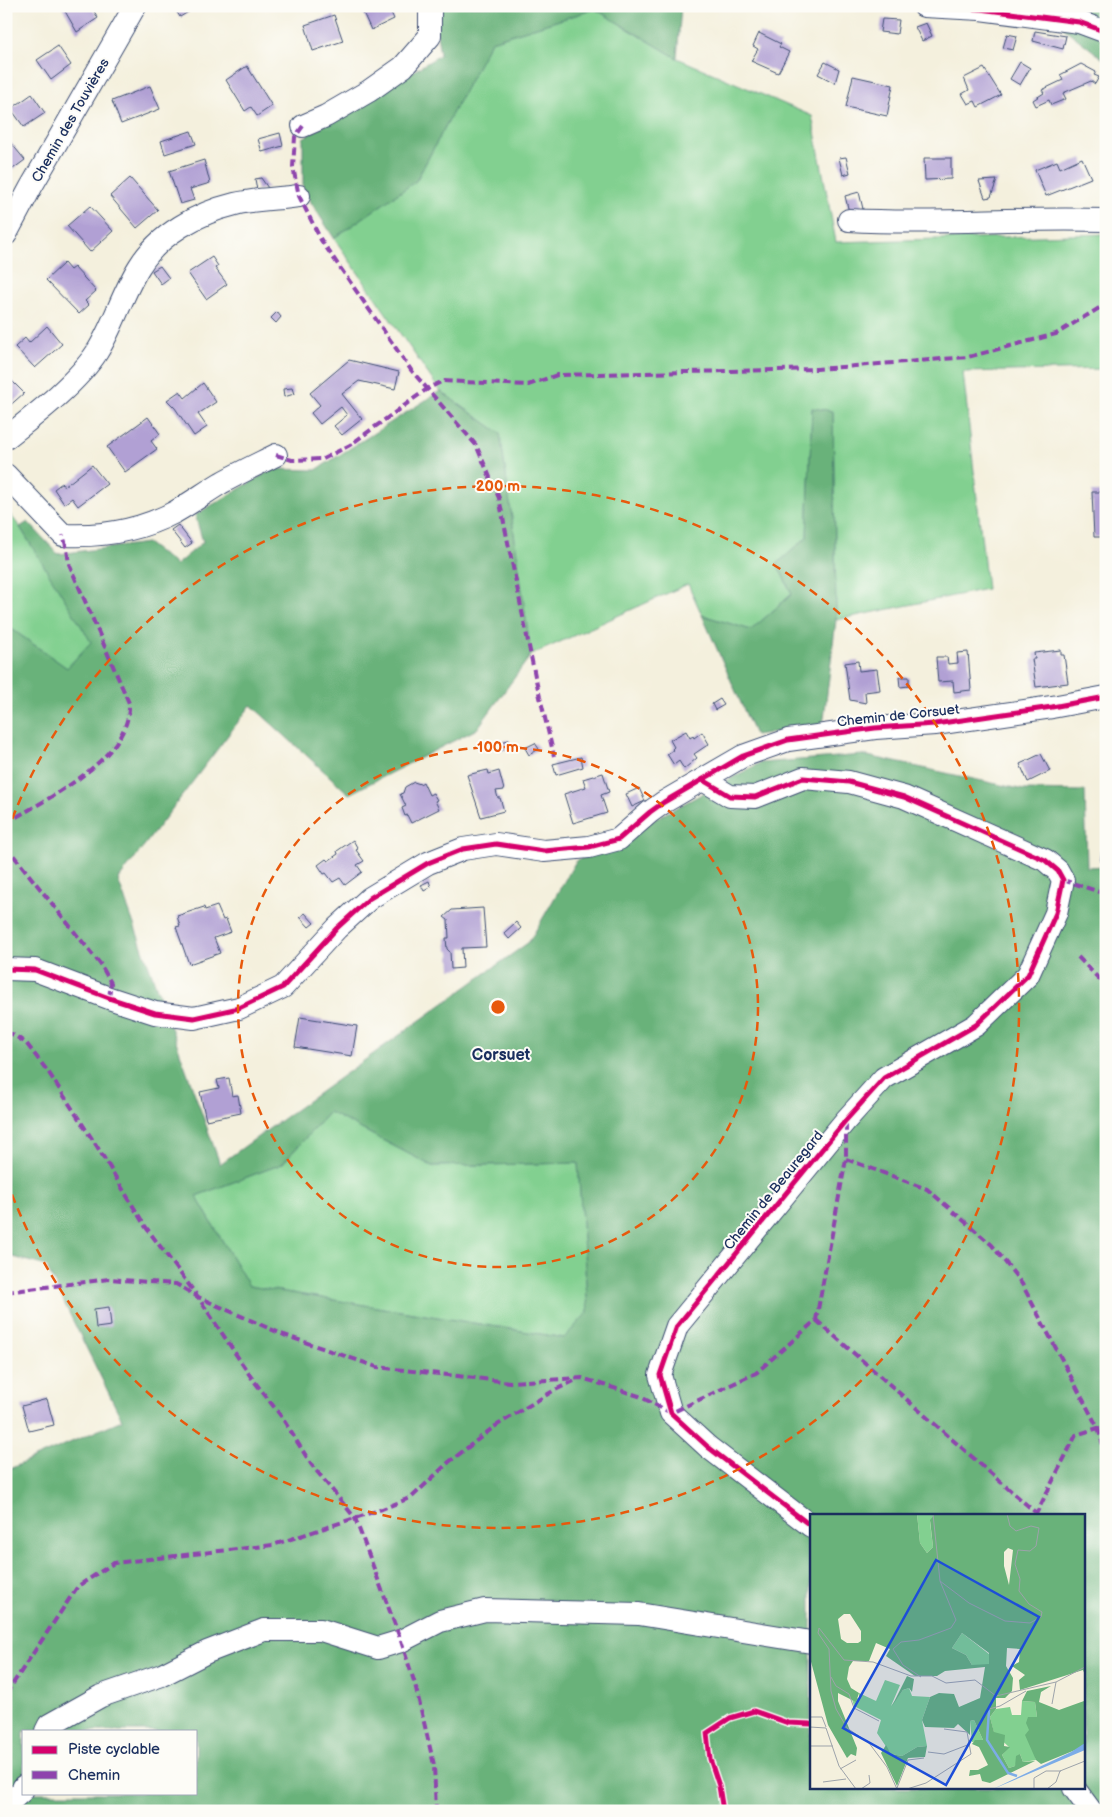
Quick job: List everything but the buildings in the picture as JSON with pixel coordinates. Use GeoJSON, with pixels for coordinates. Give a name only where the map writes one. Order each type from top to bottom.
{"type":"FeatureCollection","features":[{"type":"Feature","properties":{"kind":"street","name":"Chemin des Touvières"},"geometry":{"type":"LineString","coordinates":[[6,234],[135,6]]}},
{"type":"Feature","properties":{"kind":"street"},"geometry":{"type":"LineString","coordinates":[[303,126],[326,116],[369,91],[403,67],[430,36],[430,6]]}},
{"type":"Feature","properties":{"kind":"street"},"geometry":{"type":"LineString","coordinates":[[924,6],[980,9],[1079,22],[1106,32]]}},
{"type":"Feature","properties":{"kind":"street"},"geometry":{"type":"LineString","coordinates":[[6,438],[63,390],[96,354],[139,267],[155,246],[176,229],[204,214],[235,204],[299,196]]}},
{"type":"Feature","properties":{"kind":"street"},"geometry":{"type":"LineString","coordinates":[[849,220],[891,223],[1106,220]]}},
{"type":"Feature","properties":{"kind":"street"},"geometry":{"type":"LineString","coordinates":[[6,475],[63,536],[86,536],[123,531],[153,522],[175,512],[222,482],[276,455]]}},
{"type":"Feature","properties":{"kind":"street","name":"Chemin de Corsuet"},"geometry":{"type":"LineString","coordinates":[[6,969],[35,970],[155,1013],[194,1018],[239,1008],[283,987],[331,935],[370,898],[428,863],[463,848],[496,844],[544,851],[589,847],[619,840],[657,807],[743,756],[788,740],[875,728],[935,724],[1106,697]]}},
{"type":"Feature","properties":{"kind":"street","name":"Chemin de Beauregard"},"geometry":{"type":"LineString","coordinates":[[703,780],[730,796],[755,797],[803,778],[849,782],[904,797],[1045,860],[1058,871],[1064,880],[1056,913],[1028,975],[976,1025],[884,1078],[846,1120],[677,1326],[660,1375],[671,1413],[708,1448],[810,1525]]}},
{"type":"Feature","properties":{"kind":"street"},"geometry":{"type":"LineString","coordinates":[[46,1730],[49,1724],[101,1696],[162,1675],[207,1652],[264,1630],[321,1630],[378,1648],[401,1641],[440,1620],[485,1610],[639,1614],[810,1642]]}},
{"type":"Feature","properties":{"kind":"street"},"geometry":{"type":"LineString","coordinates":[[1075,1790],[1090,1811]]}},
{"type":"Feature","properties":{"kind":"street"},"geometry":{"type":"LineString","coordinates":[[6,1805],[22,1791]]}},
{"type":"Feature","properties":{"kind":"green space"},"geometry":{"type":"Polygon","coordinates":[[[433,6],[681,6],[677,58],[595,9],[491,41],[416,181],[334,238],[303,190],[303,138],[440,55],[433,6]]]}},
{"type":"Feature","properties":{"kind":"green space"},"geometry":{"type":"Polygon","coordinates":[[[1035,6],[1106,6],[1106,61],[1035,6]]]}},
{"type":"Feature","properties":{"kind":"green space"},"geometry":{"type":"Polygon","coordinates":[[[595,9],[677,58],[812,116],[836,242],[1106,234],[1106,369],[963,372],[987,589],[836,620],[833,412],[812,408],[807,537],[777,564],[792,594],[751,630],[702,615],[688,584],[531,655],[500,433],[440,391],[334,238],[416,181],[491,41],[595,9]]]}},
{"type":"Feature","properties":{"kind":"green space"},"geometry":{"type":"Polygon","coordinates":[[[440,391],[500,433],[531,655],[477,729],[349,794],[251,705],[118,880],[220,1164],[529,942],[576,861],[760,763],[863,755],[1024,790],[1085,791],[1087,867],[1106,866],[1106,1811],[6,1811],[6,1469],[122,1420],[46,1266],[6,1255],[6,625],[67,668],[91,642],[20,527],[28,522],[58,554],[147,543],[176,565],[203,542],[195,515],[273,469],[316,470],[440,391]],[[329,1112],[282,1164],[196,1196],[249,1286],[564,1338],[588,1312],[578,1163],[432,1166],[329,1112]]]}},
{"type":"Feature","properties":{"kind":"green space"},"geometry":{"type":"Polygon","coordinates":[[[812,408],[833,411],[836,620],[823,726],[755,735],[702,615],[751,630],[792,594],[777,564],[807,537],[812,408]]]}},
{"type":"Feature","properties":{"kind":"green space"},"geometry":{"type":"Polygon","coordinates":[[[6,509],[20,527],[92,642],[67,668],[6,625],[6,509]]]}},
{"type":"Feature","properties":{"kind":"green space"},"geometry":{"type":"Polygon","coordinates":[[[329,1112],[432,1166],[578,1163],[588,1312],[565,1338],[249,1286],[196,1196],[282,1164],[329,1112]]]}},
{"type":"Feature","properties":{"kind":"marked path"},"geometry":{"type":"LineString","coordinates":[[303,126],[295,137],[293,167],[299,196],[321,240],[411,370],[476,445],[499,498],[535,676],[554,756]]}},
{"type":"Feature","properties":{"kind":"marked path"},"geometry":{"type":"LineString","coordinates":[[276,455],[292,460],[323,459],[350,445],[427,389],[443,381],[528,385],[557,375],[817,369],[968,357],[1056,334],[1106,304]]}},
{"type":"Feature","properties":{"kind":"marked path"},"geometry":{"type":"LineString","coordinates":[[6,823],[43,802],[84,775],[117,742],[126,723],[129,703],[69,564],[63,535]]}},
{"type":"Feature","properties":{"kind":"marked path"},"geometry":{"type":"LineString","coordinates":[[6,846],[101,965],[111,983],[109,998]]}},
{"type":"Feature","properties":{"kind":"marked path"},"geometry":{"type":"LineString","coordinates":[[1063,880],[1106,894]]}},
{"type":"Feature","properties":{"kind":"marked path"},"geometry":{"type":"LineString","coordinates":[[1078,957],[1106,986]]}},
{"type":"Feature","properties":{"kind":"marked path"},"geometry":{"type":"LineString","coordinates":[[6,1034],[12,1034],[26,1043],[49,1073],[98,1148],[145,1226],[198,1297],[251,1377],[281,1416],[311,1464],[355,1518],[415,1684],[434,1765],[436,1811]]}},
{"type":"Feature","properties":{"kind":"marked path"},"geometry":{"type":"LineString","coordinates":[[6,1292],[109,1279],[176,1284],[198,1297],[284,1335],[377,1367],[510,1382],[582,1378],[639,1396],[671,1413],[756,1373],[816,1320],[846,1159],[846,1120]]}},
{"type":"Feature","properties":{"kind":"marked path"},"geometry":{"type":"LineString","coordinates":[[846,1159],[927,1189],[992,1245],[1022,1284],[1098,1428],[1106,1455]]}},
{"type":"Feature","properties":{"kind":"marked path"},"geometry":{"type":"LineString","coordinates":[[816,1320],[1035,1512]]}},
{"type":"Feature","properties":{"kind":"marked path"},"geometry":{"type":"LineString","coordinates":[[6,1694],[78,1586],[114,1563],[273,1545],[382,1509],[412,1497],[449,1462],[494,1427],[553,1391],[576,1380]]}},
{"type":"Feature","properties":{"kind":"marked path"},"geometry":{"type":"LineString","coordinates":[[1036,1514],[1076,1435],[1098,1428],[1106,1429]]}},
{"type":"Feature","properties":{"kind":"cycle path"},"geometry":{"type":"LineString","coordinates":[[924,6],[980,9],[1079,22],[1106,32]]}},
{"type":"Feature","properties":{"kind":"cycle path"},"geometry":{"type":"LineString","coordinates":[[6,969],[35,970],[155,1013],[194,1018],[239,1008],[283,987],[337,928],[370,898],[428,863],[463,849],[496,844],[544,851],[589,847],[619,839],[664,802],[743,756],[788,740],[875,728],[935,724],[1106,697]]}},
{"type":"Feature","properties":{"kind":"cycle path"},"geometry":{"type":"LineString","coordinates":[[703,780],[730,796],[755,797],[803,778],[849,782],[904,797],[1045,860],[1058,871],[1063,880],[1056,913],[1028,975],[976,1025],[884,1078],[846,1120],[677,1326],[660,1375],[671,1413],[708,1447],[810,1525]]}},
{"type":"Feature","properties":{"kind":"cycle path"},"geometry":{"type":"LineString","coordinates":[[723,1811],[719,1786],[710,1759],[707,1733],[730,1718],[754,1711],[788,1723],[810,1724]]}},
{"type":"Feature","properties":{"kind":"district","name":"Corsuet"},"geometry":{"type":"Point","coordinates":[501,1054]}}]}
